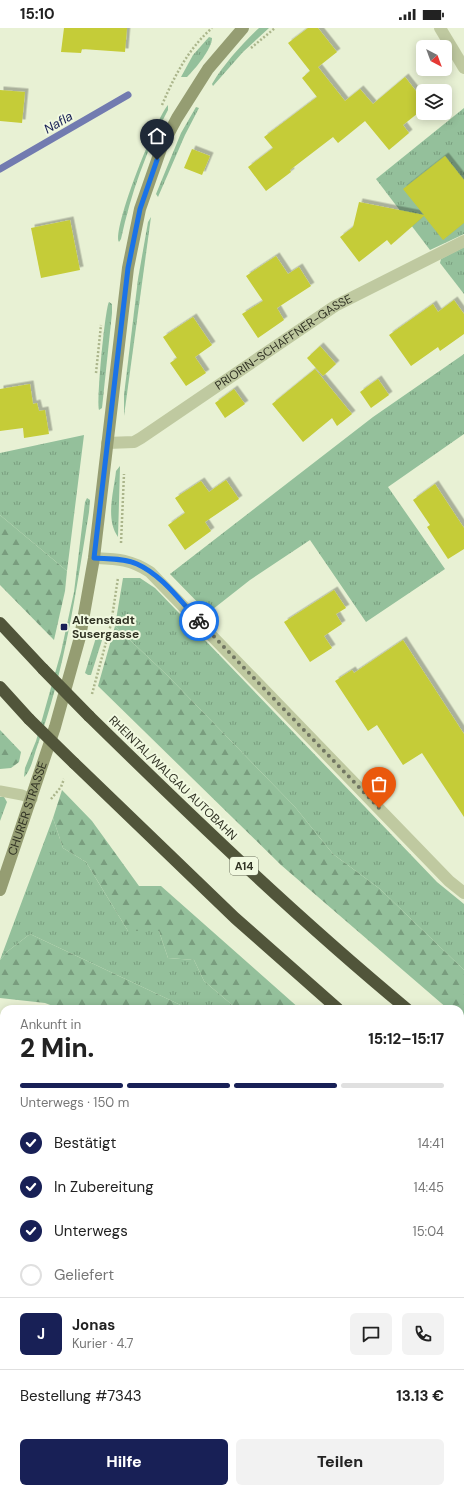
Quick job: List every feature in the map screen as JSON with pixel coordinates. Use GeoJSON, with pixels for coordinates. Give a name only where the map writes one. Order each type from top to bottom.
{"type":"FeatureCollection","features":[{"type":"Feature","properties":{"kind":"highway","name":"RHEINTAL/WALGAU AUTOBAHN"},"geometry":{"type":"LineString","coordinates":[[0,623],[89,716],[236,859],[355,966],[402,1005]]}},
{"type":"Feature","properties":{"kind":"highway"},"geometry":{"type":"LineString","coordinates":[[0,687],[29,719],[235,918],[333,1005]]}},
{"type":"Feature","properties":{"kind":"main road","name":"CHURER STRASSE"},"geometry":{"type":"LineString","coordinates":[[0,890],[55,728],[80,637],[94,558],[128,268],[140,209],[162,146],[177,118],[208,69],[243,28]]}},
{"type":"Feature","properties":{"kind":"street"},"geometry":{"type":"LineString","coordinates":[[440,28],[464,68]]}},
{"type":"Feature","properties":{"kind":"street","name":"PRIORIN-SCHAFFNER-GASSE"},"geometry":{"type":"LineString","coordinates":[[107,443],[134,442],[335,306],[464,241]]}},
{"type":"Feature","properties":{"kind":"street"},"geometry":{"type":"LineString","coordinates":[[94,558],[120,559],[137,563],[170,591],[421,851],[464,893]]}},
{"type":"Feature","properties":{"kind":"lane"},"geometry":{"type":"LineString","coordinates":[[0,791],[22,795],[32,799]]}},
{"type":"Feature","properties":{"kind":"path"},"geometry":{"type":"LineString","coordinates":[[248,52],[275,28]]}},
{"type":"Feature","properties":{"kind":"path"},"geometry":{"type":"LineString","coordinates":[[91,698],[116,603],[120,559],[124,473]]}},
{"type":"Feature","properties":{"kind":"path"},"geometry":{"type":"LineString","coordinates":[[32,799],[47,801],[53,797],[62,787],[67,772]]}},
{"type":"Feature","properties":{"kind":"green space"},"geometry":{"type":"Polygon","coordinates":[[[259,28],[269,28],[243,52],[213,86],[212,84],[228,62],[240,47],[259,28]]]}},
{"type":"Feature","properties":{"kind":"green space"},"geometry":{"type":"Polygon","coordinates":[[[209,37],[212,38],[211,43],[202,59],[187,77],[181,77],[193,55],[209,37]]]}},
{"type":"Feature","properties":{"kind":"green space"},"geometry":{"type":"Polygon","coordinates":[[[168,105],[168,110],[160,125],[140,173],[129,205],[119,242],[122,217],[128,196],[154,130],[168,105]]]}},
{"type":"Feature","properties":{"kind":"green space"},"geometry":{"type":"Polygon","coordinates":[[[196,107],[199,108],[185,135],[158,197],[156,194],[181,133],[196,107]]]}},
{"type":"Feature","properties":{"kind":"green space"},"geometry":{"type":"Polygon","coordinates":[[[464,108],[464,234],[430,250],[376,179],[449,120],[452,120],[452,118],[464,108]]]}},
{"type":"Feature","properties":{"kind":"green space"},"geometry":{"type":"Polygon","coordinates":[[[151,217],[124,416],[124,395],[138,279],[148,222],[151,217]]]}},
{"type":"Feature","properties":{"kind":"green space"},"geometry":{"type":"Polygon","coordinates":[[[464,247],[464,294],[440,263],[441,259],[464,247]]]}},
{"type":"Feature","properties":{"kind":"green space"},"geometry":{"type":"Polygon","coordinates":[[[109,302],[112,304],[112,313],[102,408],[99,410],[98,403],[101,355],[105,320],[109,302]]]}},
{"type":"Feature","properties":{"kind":"green space"},"geometry":{"type":"Polygon","coordinates":[[[464,354],[464,434],[388,487],[445,569],[366,622],[310,540],[250,580],[208,613],[170,574],[373,417],[464,354]]]}},
{"type":"Feature","properties":{"kind":"green space"},"geometry":{"type":"Polygon","coordinates":[[[84,435],[67,571],[0,515],[0,453],[84,435]]]}},
{"type":"Feature","properties":{"kind":"green space"},"geometry":{"type":"Polygon","coordinates":[[[120,466],[118,537],[112,522],[111,505],[116,471],[120,466]]]}},
{"type":"Feature","properties":{"kind":"green space"},"geometry":{"type":"Polygon","coordinates":[[[87,498],[90,500],[89,512],[69,631],[47,718],[30,767],[24,777],[25,768],[36,741],[61,652],[74,592],[85,502],[87,498]]]}},
{"type":"Feature","properties":{"kind":"green space"},"geometry":{"type":"Polygon","coordinates":[[[0,515],[67,571],[65,591],[54,640],[0,585],[0,515]]]}},
{"type":"Feature","properties":{"kind":"green space"},"geometry":{"type":"Polygon","coordinates":[[[123,578],[140,578],[155,588],[437,882],[464,904],[464,970],[380,889],[333,854],[295,807],[167,675],[115,626],[123,578]]]}},
{"type":"Feature","properties":{"kind":"green space"},"geometry":{"type":"Polygon","coordinates":[[[115,626],[167,675],[295,807],[333,854],[380,889],[464,970],[464,1005],[443,1005],[281,865],[98,686],[115,626]]]}},
{"type":"Feature","properties":{"kind":"green space"},"geometry":{"type":"Polygon","coordinates":[[[98,631],[101,632],[103,637],[91,675],[88,675],[85,673],[98,631]]]}},
{"type":"Feature","properties":{"kind":"green space"},"geometry":{"type":"Polygon","coordinates":[[[0,730],[21,752],[19,762],[11,768],[0,769],[0,730]]]}},
{"type":"Feature","properties":{"kind":"green space"},"geometry":{"type":"Polygon","coordinates":[[[62,790],[92,821],[139,886],[161,886],[295,1005],[232,1005],[204,981],[194,960],[168,958],[159,931],[128,931],[86,862],[63,848],[53,818],[62,790]]]}},
{"type":"Feature","properties":{"kind":"green space"},"geometry":{"type":"Polygon","coordinates":[[[0,797],[4,797],[7,802],[0,821],[0,797]]]}},
{"type":"Feature","properties":{"kind":"green space"},"geometry":{"type":"Polygon","coordinates":[[[53,818],[63,848],[86,862],[128,931],[159,931],[168,958],[194,960],[204,981],[232,1005],[181,1005],[30,934],[8,951],[0,960],[53,818]]]}},
{"type":"Feature","properties":{"kind":"green space"},"geometry":{"type":"Polygon","coordinates":[[[30,934],[181,1005],[50,1005],[45,1003],[0,998],[0,960],[8,951],[30,934]]]}},
{"type":"Feature","properties":{"kind":"building"},"geometry":{"type":"Polygon","coordinates":[[[64,28],[127,28],[125,52],[82,49],[81,53],[61,52],[64,28]]]}},
{"type":"Feature","properties":{"kind":"building"},"geometry":{"type":"Polygon","coordinates":[[[308,28],[318,28],[337,52],[318,67],[345,101],[360,89],[373,104],[405,77],[416,91],[416,115],[403,125],[409,133],[389,150],[365,121],[338,143],[333,137],[290,170],[291,172],[266,191],[248,167],[273,148],[264,137],[317,97],[302,78],[310,71],[288,43],[308,28]]]}},
{"type":"Feature","properties":{"kind":"building"},"geometry":{"type":"Polygon","coordinates":[[[0,90],[25,92],[22,123],[0,121],[0,90]]]}},
{"type":"Feature","properties":{"kind":"building"},"geometry":{"type":"Polygon","coordinates":[[[192,149],[210,156],[202,175],[184,168],[192,149]]]}},
{"type":"Feature","properties":{"kind":"building"},"geometry":{"type":"Polygon","coordinates":[[[445,156],[464,180],[464,223],[443,240],[424,216],[391,245],[387,240],[359,262],[340,237],[353,227],[359,202],[424,215],[403,189],[445,156]]]}},
{"type":"Feature","properties":{"kind":"building"},"geometry":{"type":"Polygon","coordinates":[[[70,220],[80,270],[41,278],[31,228],[70,220]]]}},
{"type":"Feature","properties":{"kind":"building"},"geometry":{"type":"Polygon","coordinates":[[[276,256],[288,274],[299,267],[311,286],[277,308],[284,320],[258,338],[242,314],[263,301],[246,276],[276,256]]]}},
{"type":"Feature","properties":{"kind":"building"},"geometry":{"type":"Polygon","coordinates":[[[454,300],[464,314],[464,334],[440,351],[438,347],[411,366],[389,335],[433,304],[438,312],[454,300]]]}},
{"type":"Feature","properties":{"kind":"building"},"geometry":{"type":"Polygon","coordinates":[[[193,317],[212,345],[195,357],[206,373],[186,386],[170,363],[177,358],[163,337],[193,317]]]}},
{"type":"Feature","properties":{"kind":"building"},"geometry":{"type":"Polygon","coordinates":[[[320,346],[336,364],[323,376],[307,358],[320,346]]]}},
{"type":"Feature","properties":{"kind":"building"},"geometry":{"type":"Polygon","coordinates":[[[315,369],[352,414],[337,426],[332,418],[303,442],[272,404],[315,369]]]}},
{"type":"Feature","properties":{"kind":"building"},"geometry":{"type":"Polygon","coordinates":[[[378,379],[389,395],[371,408],[360,392],[378,379]]]}},
{"type":"Feature","properties":{"kind":"building"},"geometry":{"type":"Polygon","coordinates":[[[30,384],[33,404],[37,403],[39,411],[45,410],[49,434],[24,438],[23,428],[0,431],[0,389],[30,384]]]}},
{"type":"Feature","properties":{"kind":"building"},"geometry":{"type":"Polygon","coordinates":[[[234,389],[245,404],[225,418],[215,403],[234,389]]]}},
{"type":"Feature","properties":{"kind":"building"},"geometry":{"type":"Polygon","coordinates":[[[226,480],[239,499],[205,522],[211,531],[185,550],[168,525],[185,513],[175,498],[201,481],[209,492],[226,480]]]}},
{"type":"Feature","properties":{"kind":"building"},"geometry":{"type":"Polygon","coordinates":[[[435,484],[464,528],[464,549],[448,559],[427,527],[430,525],[413,500],[435,484]]]}},
{"type":"Feature","properties":{"kind":"building"},"geometry":{"type":"Polygon","coordinates":[[[334,590],[346,608],[336,614],[342,624],[324,636],[332,648],[310,662],[284,622],[334,590]]]}},
{"type":"Feature","properties":{"kind":"building"},"geometry":{"type":"Polygon","coordinates":[[[403,640],[464,734],[464,817],[422,753],[403,765],[377,725],[368,731],[335,681],[352,670],[354,673],[403,640]]]}},
{"type":"Feature","properties":{"kind":"waterway","name":"Nafla"},"geometry":{"type":"LineString","coordinates":[[0,169],[128,95]]}},
{"type":"Feature","properties":{"kind":"way so far"},"geometry":{"type":"LineString","coordinates":[[199,621],[379,808]]}},
{"type":"Feature","properties":{"kind":"place","name":"Altenstadt Susergasse"},"geometry":{"type":"Point","coordinates":[64,627]}},
{"type":"Feature","properties":{"kind":"route"},"geometry":{"type":"LineString","coordinates":[[157,160],[140,209],[128,268],[94,558],[123,560],[137,563],[150,572],[199,621]]}}]}
